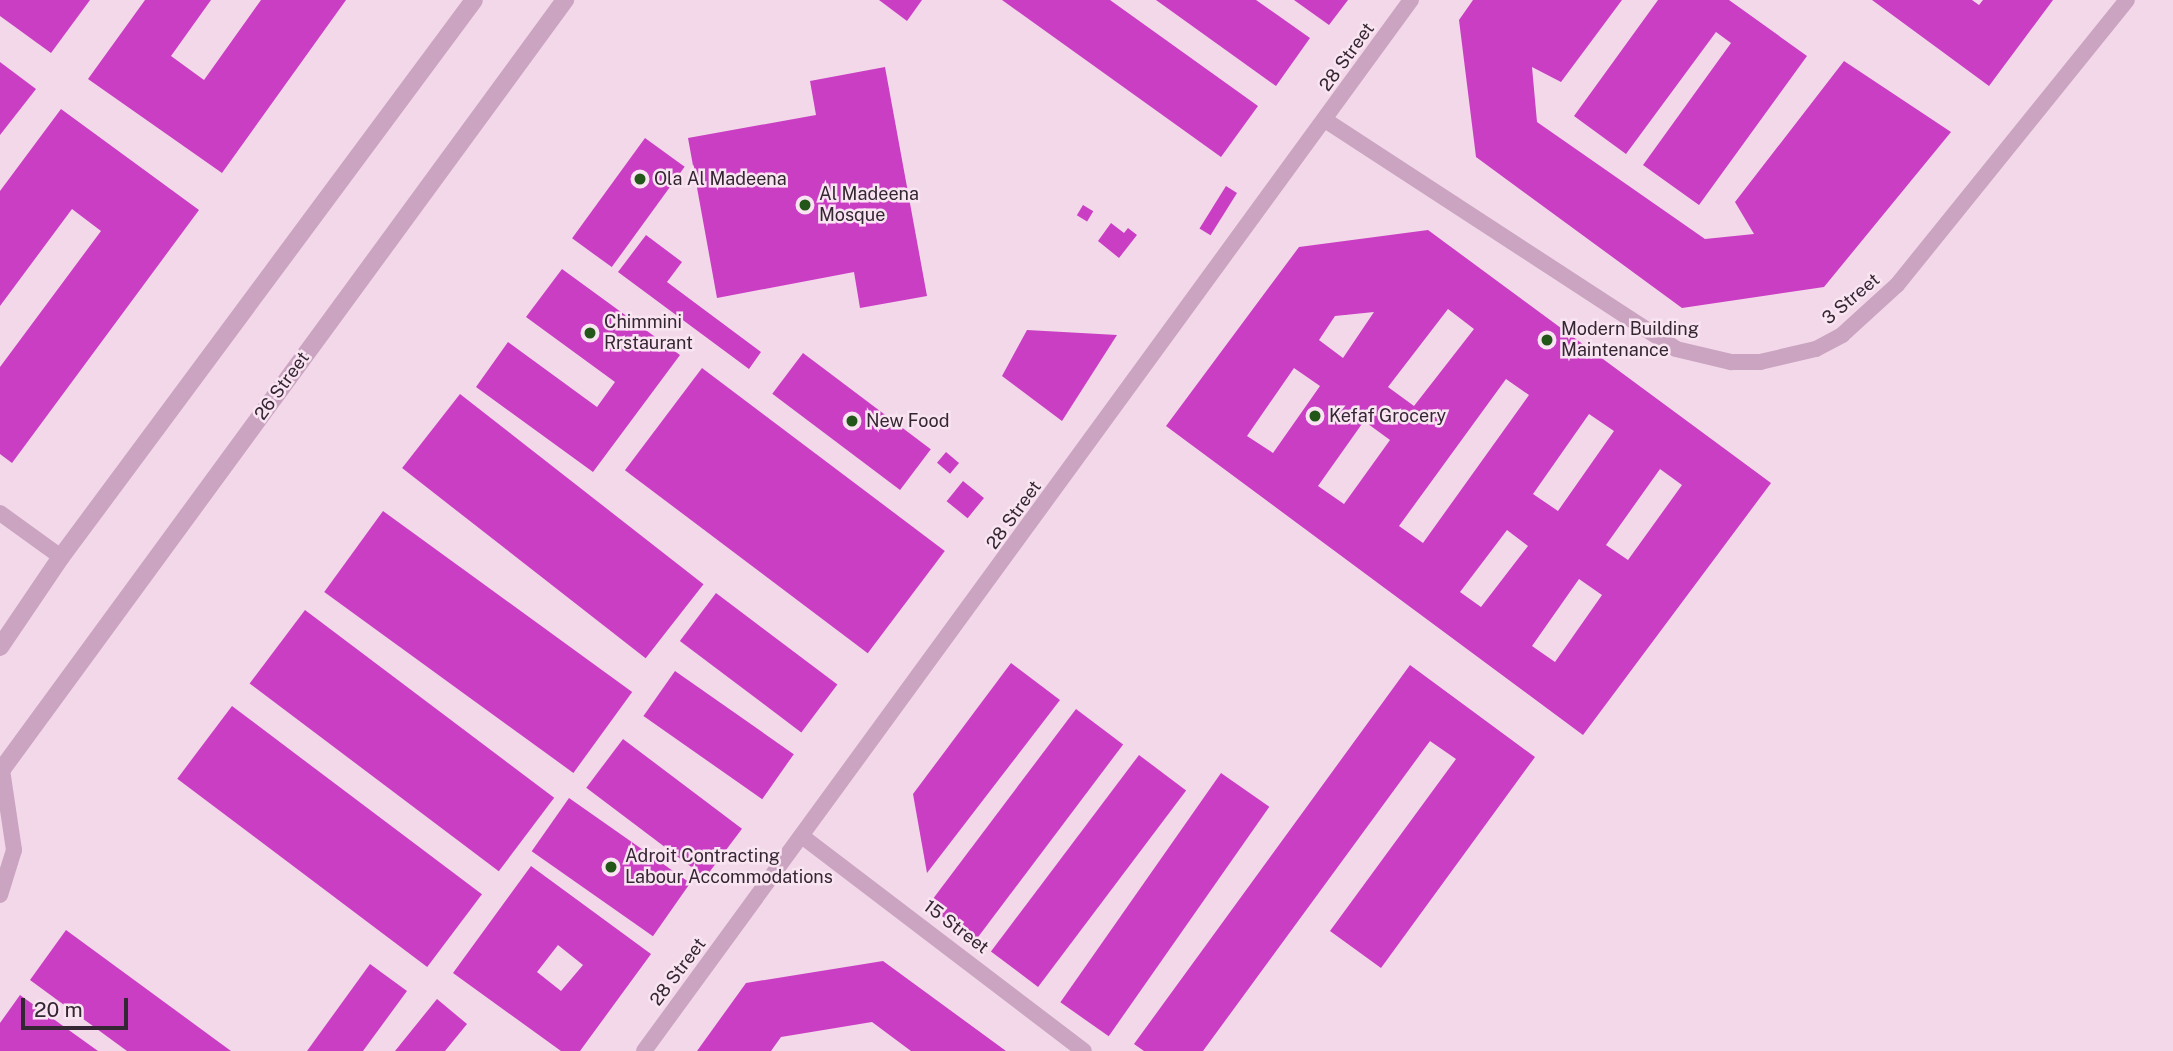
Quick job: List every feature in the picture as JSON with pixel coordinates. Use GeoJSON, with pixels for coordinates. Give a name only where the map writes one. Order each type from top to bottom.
{"type":"FeatureCollection","features":[{"type":"Feature","properties":{"kind":"street"},"geometry":{"type":"LineString","coordinates":[[0,647],[61,557],[474,0]]}},
{"type":"Feature","properties":{"kind":"street","name":"26 Street"},"geometry":{"type":"LineString","coordinates":[[1,771],[565,0]]}},
{"type":"Feature","properties":{"kind":"lane","name":"28 Street"},"geometry":{"type":"LineString","coordinates":[[644,1051],[803,837],[1412,0]]}},
{"type":"Feature","properties":{"kind":"lane","name":"3 Street"},"geometry":{"type":"LineString","coordinates":[[1325,120],[1676,349],[1731,362],[1760,362],[1807,352],[1842,335],[1897,285],[2127,0]]}},
{"type":"Feature","properties":{"kind":"lane"},"geometry":{"type":"LineString","coordinates":[[0,513],[61,557]]}},
{"type":"Feature","properties":{"kind":"lane"},"geometry":{"type":"LineString","coordinates":[[0,895],[14,850],[1,771]]}},
{"type":"Feature","properties":{"kind":"lane","name":"15 Street"},"geometry":{"type":"LineString","coordinates":[[803,837],[1084,1051]]}},
{"type":"Feature","properties":{"kind":"building"},"geometry":{"type":"Polygon","coordinates":[[[0,0],[90,0],[51,53],[0,16],[0,0]]]}},
{"type":"Feature","properties":{"kind":"building"},"geometry":{"type":"Polygon","coordinates":[[[145,0],[211,0],[171,56],[204,80],[261,0],[346,0],[222,173],[88,79],[145,0]]]}},
{"type":"Feature","properties":{"kind":"building"},"geometry":{"type":"Polygon","coordinates":[[[879,0],[922,0],[907,21],[879,0]]]}},
{"type":"Feature","properties":{"kind":"building"},"geometry":{"type":"Polygon","coordinates":[[[1002,0],[1110,0],[1258,106],[1221,157],[1002,0]]]}},
{"type":"Feature","properties":{"kind":"building"},"geometry":{"type":"Polygon","coordinates":[[[1156,0],[1256,0],[1310,38],[1276,86],[1156,0]]]}},
{"type":"Feature","properties":{"kind":"building"},"geometry":{"type":"Polygon","coordinates":[[[1294,0],[1348,0],[1329,25],[1294,0]]]}},
{"type":"Feature","properties":{"kind":"building"},"geometry":{"type":"Polygon","coordinates":[[[1473,0],[1622,0],[1561,82],[1532,67],[1537,122],[1705,239],[1754,234],[1735,202],[1844,61],[1951,132],[1824,287],[1682,308],[1476,157],[1459,20],[1473,0]]]}},
{"type":"Feature","properties":{"kind":"building"},"geometry":{"type":"Polygon","coordinates":[[[1658,0],[1729,0],[1807,56],[1699,205],[1643,165],[1731,43],[1716,32],[1626,154],[1574,116],[1658,0]]]}},
{"type":"Feature","properties":{"kind":"building"},"geometry":{"type":"Polygon","coordinates":[[[1872,0],[1972,0],[1979,5],[1983,0],[2053,0],[1989,86],[1872,0]]]}},
{"type":"Feature","properties":{"kind":"building"},"geometry":{"type":"Polygon","coordinates":[[[0,62],[36,89],[0,135],[0,62]]]}},
{"type":"Feature","properties":{"kind":"building","name":"Al Madeena Mosque"},"geometry":{"type":"Polygon","coordinates":[[[885,67],[927,296],[860,308],[854,272],[717,298],[688,138],[816,115],[810,81],[885,67]]]}},
{"type":"Feature","properties":{"kind":"building"},"geometry":{"type":"Polygon","coordinates":[[[61,109],[199,210],[12,463],[0,454],[0,367],[101,231],[72,209],[0,306],[0,191],[61,109]]]}},
{"type":"Feature","properties":{"kind":"building"},"geometry":{"type":"Polygon","coordinates":[[[645,138],[685,167],[612,267],[572,238],[645,138]]]}},
{"type":"Feature","properties":{"kind":"building"},"geometry":{"type":"Polygon","coordinates":[[[1226,186],[1237,193],[1211,235],[1200,228],[1226,186]]]}},
{"type":"Feature","properties":{"kind":"building"},"geometry":{"type":"Polygon","coordinates":[[[1083,205],[1093,211],[1087,221],[1077,215],[1083,205]]]}},
{"type":"Feature","properties":{"kind":"building"},"geometry":{"type":"Polygon","coordinates":[[[1111,223],[1124,233],[1128,228],[1137,235],[1119,258],[1098,241],[1111,223]]]}},
{"type":"Feature","properties":{"kind":"building"},"geometry":{"type":"Polygon","coordinates":[[[1428,230],[1771,483],[1583,735],[1166,426],[1299,247],[1428,230]],[[1448,309],[1388,387],[1414,406],[1474,329],[1448,309]],[[1374,312],[1335,316],[1319,340],[1343,358],[1374,312]],[[1294,368],[1247,436],[1273,453],[1320,386],[1294,368]],[[1506,379],[1399,526],[1423,543],[1529,395],[1506,379]],[[1589,414],[1533,494],[1558,511],[1614,431],[1589,414]],[[1364,421],[1318,486],[1344,504],[1390,440],[1364,421]],[[1660,469],[1606,545],[1628,560],[1682,485],[1660,469]],[[1507,530],[1460,592],[1481,607],[1528,546],[1507,530]],[[1579,579],[1532,646],[1555,662],[1602,595],[1579,579]]]}},
{"type":"Feature","properties":{"kind":"building"},"geometry":{"type":"Polygon","coordinates":[[[646,235],[682,262],[667,282],[761,352],[749,369],[618,272],[646,235]]]}},
{"type":"Feature","properties":{"kind":"building"},"geometry":{"type":"Polygon","coordinates":[[[562,269],[680,355],[593,472],[476,387],[508,342],[597,407],[615,382],[526,317],[562,269]]]}},
{"type":"Feature","properties":{"kind":"building"},"geometry":{"type":"Polygon","coordinates":[[[1027,330],[1117,335],[1062,421],[1002,376],[1027,330]]]}},
{"type":"Feature","properties":{"kind":"building","name":"New Food"},"geometry":{"type":"Polygon","coordinates":[[[803,353],[931,449],[900,490],[772,394],[803,353]]]}},
{"type":"Feature","properties":{"kind":"building"},"geometry":{"type":"Polygon","coordinates":[[[702,368],[945,551],[868,653],[625,470],[702,368]]]}},
{"type":"Feature","properties":{"kind":"building"},"geometry":{"type":"Polygon","coordinates":[[[460,394],[703,584],[646,658],[402,468],[460,394]]]}},
{"type":"Feature","properties":{"kind":"building"},"geometry":{"type":"Polygon","coordinates":[[[946,452],[959,463],[950,474],[937,463],[946,452]]]}},
{"type":"Feature","properties":{"kind":"building"},"geometry":{"type":"Polygon","coordinates":[[[963,481],[984,498],[968,518],[947,501],[963,481]]]}},
{"type":"Feature","properties":{"kind":"building"},"geometry":{"type":"Polygon","coordinates":[[[383,511],[632,692],[573,773],[324,592],[383,511]]]}},
{"type":"Feature","properties":{"kind":"building"},"geometry":{"type":"Polygon","coordinates":[[[716,593],[837,684],[801,732],[680,641],[716,593]]]}},
{"type":"Feature","properties":{"kind":"building"},"geometry":{"type":"Polygon","coordinates":[[[305,610],[554,798],[499,871],[250,683],[305,610]]]}},
{"type":"Feature","properties":{"kind":"building"},"geometry":{"type":"Polygon","coordinates":[[[1011,663],[1060,700],[927,873],[913,794],[1011,663]]]}},
{"type":"Feature","properties":{"kind":"building"},"geometry":{"type":"Polygon","coordinates":[[[1410,665],[1535,757],[1381,968],[1330,931],[1456,759],[1430,741],[1203,1051],[1144,1051],[1134,1044],[1410,665]]]}},
{"type":"Feature","properties":{"kind":"building"},"geometry":{"type":"Polygon","coordinates":[[[675,671],[794,754],[762,799],[643,716],[675,671]]]}},
{"type":"Feature","properties":{"kind":"building"},"geometry":{"type":"Polygon","coordinates":[[[232,706],[482,894],[427,967],[177,779],[232,706]]]}},
{"type":"Feature","properties":{"kind":"building"},"geometry":{"type":"Polygon","coordinates":[[[1076,709],[1123,745],[975,941],[928,905],[1076,709]]]}},
{"type":"Feature","properties":{"kind":"building"},"geometry":{"type":"Polygon","coordinates":[[[623,739],[742,829],[705,877],[586,788],[623,739]]]}},
{"type":"Feature","properties":{"kind":"building"},"geometry":{"type":"Polygon","coordinates":[[[1139,755],[1186,791],[1038,987],[991,951],[1139,755]]]}},
{"type":"Feature","properties":{"kind":"building"},"geometry":{"type":"Polygon","coordinates":[[[1221,773],[1269,807],[1109,1036],[1060,1002],[1221,773]]]}},
{"type":"Feature","properties":{"kind":"building","name":"Adroit Contracting Labour Accommodations"},"geometry":{"type":"Polygon","coordinates":[[[569,798],[690,883],[653,936],[532,851],[569,798]]]}},
{"type":"Feature","properties":{"kind":"building"},"geometry":{"type":"Polygon","coordinates":[[[531,866],[651,954],[580,1051],[561,1051],[453,973],[531,866]],[[558,945],[537,972],[561,991],[583,965],[558,945]]]}},
{"type":"Feature","properties":{"kind":"building"},"geometry":{"type":"Polygon","coordinates":[[[66,930],[231,1051],[127,1051],[30,980],[66,930]]]}},
{"type":"Feature","properties":{"kind":"building"},"geometry":{"type":"Polygon","coordinates":[[[883,961],[1006,1051],[911,1051],[872,1022],[781,1037],[771,1051],[697,1051],[746,983],[883,961]]]}},
{"type":"Feature","properties":{"kind":"building"},"geometry":{"type":"Polygon","coordinates":[[[370,964],[407,991],[363,1051],[307,1051],[370,964]]]}},
{"type":"Feature","properties":{"kind":"building"},"geometry":{"type":"Polygon","coordinates":[[[20,995],[98,1051],[0,1051],[0,1023],[20,995]]]}},
{"type":"Feature","properties":{"kind":"building"},"geometry":{"type":"Polygon","coordinates":[[[437,999],[467,1024],[445,1051],[395,1051],[437,999]]]}},
{"type":"Feature","properties":{"kind":"place","name":"Ola Al Madeena"},"geometry":{"type":"Point","coordinates":[640,179]}},
{"type":"Feature","properties":{"kind":"place","name":"Al Madeena Mosque"},"geometry":{"type":"Point","coordinates":[805,205]}},
{"type":"Feature","properties":{"kind":"place","name":"Chimmini Rrstaurant"},"geometry":{"type":"Point","coordinates":[590,333]}},
{"type":"Feature","properties":{"kind":"place","name":"Modern Building Maintenance"},"geometry":{"type":"Point","coordinates":[1547,340]}},
{"type":"Feature","properties":{"kind":"place","name":"Kefaf Grocery"},"geometry":{"type":"Point","coordinates":[1315,416]}},
{"type":"Feature","properties":{"kind":"place","name":"New Food"},"geometry":{"type":"Point","coordinates":[852,421]}},
{"type":"Feature","properties":{"kind":"place","name":"Adroit Contracting Labour Accommodations"},"geometry":{"type":"Point","coordinates":[611,867]}}]}
